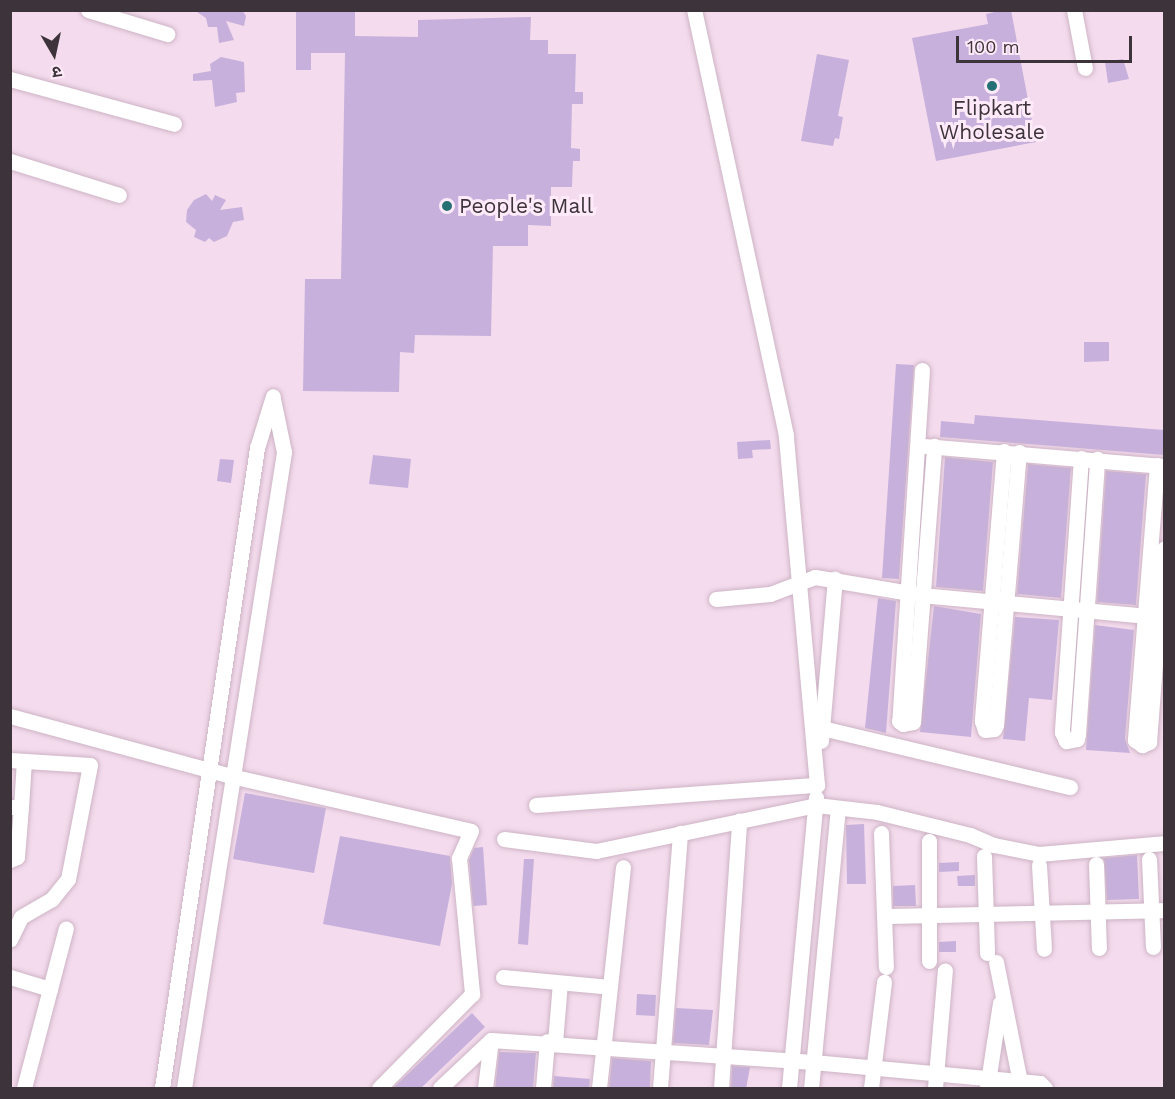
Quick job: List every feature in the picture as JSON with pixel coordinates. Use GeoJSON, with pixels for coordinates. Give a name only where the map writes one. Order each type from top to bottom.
{"type":"FeatureCollection","features":[{"type":"Feature","properties":{"kind":"street"},"geometry":{"type":"LineString","coordinates":[[88,10],[167,34]]}},
{"type":"Feature","properties":{"kind":"street"},"geometry":{"type":"LineString","coordinates":[[694,10],[786,435],[791,518],[802,585],[818,785]]}},
{"type":"Feature","properties":{"kind":"street"},"geometry":{"type":"LineString","coordinates":[[1074,10],[1084,68]]}},
{"type":"Feature","properties":{"kind":"street"},"geometry":{"type":"LineString","coordinates":[[10,79],[174,124]]}},
{"type":"Feature","properties":{"kind":"street"},"geometry":{"type":"LineString","coordinates":[[10,161],[119,195]]}},
{"type":"Feature","properties":{"kind":"street"},"geometry":{"type":"LineString","coordinates":[[922,369],[915,445],[914,593],[913,722],[903,724],[899,721],[914,593],[933,446]]}},
{"type":"Feature","properties":{"kind":"street"},"geometry":{"type":"LineString","coordinates":[[273,396],[284,452],[231,777],[185,1085],[162,1082],[211,769],[236,584],[257,448],[273,396]]}},
{"type":"Feature","properties":{"kind":"street"},"geometry":{"type":"LineString","coordinates":[[915,445],[1160,465],[1156,617],[1149,742],[1142,746],[1135,740],[1156,617],[1164,549]]}},
{"type":"Feature","properties":{"kind":"street"},"geometry":{"type":"LineString","coordinates":[[999,603],[996,725],[994,729],[986,730],[982,721],[999,603],[1012,452]]}},
{"type":"Feature","properties":{"kind":"street"},"geometry":{"type":"LineString","coordinates":[[1081,458],[1062,732],[1066,741],[1077,739],[1078,734],[1097,459]]}},
{"type":"Feature","properties":{"kind":"street"},"geometry":{"type":"LineString","coordinates":[[716,599],[770,594],[802,585],[815,577],[914,593],[999,603],[1156,617]]}},
{"type":"Feature","properties":{"kind":"street"},"geometry":{"type":"LineString","coordinates":[[789,1089],[835,579]]}},
{"type":"Feature","properties":{"kind":"street"},"geometry":{"type":"LineString","coordinates":[[236,584],[261,588]]}},
{"type":"Feature","properties":{"kind":"street"},"geometry":{"type":"LineString","coordinates":[[232,612],[257,615]]}},
{"type":"Feature","properties":{"kind":"street"},"geometry":{"type":"LineString","coordinates":[[10,716],[211,769],[231,777],[471,831],[459,858],[472,994],[379,1089]]}},
{"type":"Feature","properties":{"kind":"street"},"geometry":{"type":"LineString","coordinates":[[822,728],[1070,788]]}},
{"type":"Feature","properties":{"kind":"street"},"geometry":{"type":"LineString","coordinates":[[10,860],[17,857],[17,760],[90,765],[68,879],[52,899],[21,917],[10,940]]}},
{"type":"Feature","properties":{"kind":"street"},"geometry":{"type":"LineString","coordinates":[[536,805],[818,785]]}},
{"type":"Feature","properties":{"kind":"street"},"geometry":{"type":"LineString","coordinates":[[504,839],[596,851],[816,805],[877,812],[970,836],[994,846],[1039,854],[1164,843]]}},
{"type":"Feature","properties":{"kind":"street"},"geometry":{"type":"LineString","coordinates":[[811,1089],[838,809]]}},
{"type":"Feature","properties":{"kind":"street"},"geometry":{"type":"LineString","coordinates":[[721,1089],[739,821]]}},
{"type":"Feature","properties":{"kind":"street"},"geometry":{"type":"LineString","coordinates":[[660,1089],[680,832]]}},
{"type":"Feature","properties":{"kind":"street"},"geometry":{"type":"LineString","coordinates":[[871,1089],[885,974],[881,832]]}},
{"type":"Feature","properties":{"kind":"street"},"geometry":{"type":"LineString","coordinates":[[928,841],[929,961]]}},
{"type":"Feature","properties":{"kind":"street"},"geometry":{"type":"LineString","coordinates":[[984,856],[986,914],[992,958],[1002,991],[1020,1082]]}},
{"type":"Feature","properties":{"kind":"street"},"geometry":{"type":"LineString","coordinates":[[1149,859],[1157,910],[1153,947]]}},
{"type":"Feature","properties":{"kind":"street"},"geometry":{"type":"LineString","coordinates":[[1096,864],[1099,948]]}},
{"type":"Feature","properties":{"kind":"street"},"geometry":{"type":"LineString","coordinates":[[1039,865],[1044,949]]}},
{"type":"Feature","properties":{"kind":"street"},"geometry":{"type":"LineString","coordinates":[[599,1089],[623,867]]}},
{"type":"Feature","properties":{"kind":"street"},"geometry":{"type":"LineString","coordinates":[[884,916],[1157,910]]}},
{"type":"Feature","properties":{"kind":"street"},"geometry":{"type":"LineString","coordinates":[[24,1089],[66,928]]}},
{"type":"Feature","properties":{"kind":"street"},"geometry":{"type":"LineString","coordinates":[[935,1082],[945,970]]}},
{"type":"Feature","properties":{"kind":"street"},"geometry":{"type":"LineString","coordinates":[[10,977],[50,989]]}},
{"type":"Feature","properties":{"kind":"street"},"geometry":{"type":"LineString","coordinates":[[503,977],[610,987]]}},
{"type":"Feature","properties":{"kind":"street"},"geometry":{"type":"LineString","coordinates":[[543,1089],[560,983]]}},
{"type":"Feature","properties":{"kind":"street"},"geometry":{"type":"LineString","coordinates":[[987,1084],[1002,991]]}},
{"type":"Feature","properties":{"kind":"street"},"geometry":{"type":"LineString","coordinates":[[485,1089],[490,1040]]}},
{"type":"Feature","properties":{"kind":"street"},"geometry":{"type":"LineString","coordinates":[[440,1089],[490,1040],[551,1041],[664,1052],[813,1062],[872,1069],[935,1082],[1040,1083],[1045,1089]]}},
{"type":"Feature","properties":{"kind":"building"},"geometry":{"type":"Polygon","coordinates":[[[194,10],[242,10],[246,16],[244,26],[226,21],[234,40],[219,43],[217,27],[208,27],[206,18],[194,10]]]}},
{"type":"Feature","properties":{"kind":"building","name":"People's Mall"},"geometry":{"type":"Polygon","coordinates":[[[296,10],[355,10],[355,36],[418,37],[418,20],[531,17],[530,40],[548,40],[548,54],[576,54],[575,92],[583,92],[583,104],[572,104],[571,148],[580,149],[580,161],[573,161],[572,187],[551,187],[551,226],[528,225],[528,246],[493,246],[491,336],[415,335],[414,353],[400,352],[399,392],[303,391],[305,279],[341,279],[345,53],[311,53],[311,70],[296,70],[296,10]]]}},
{"type":"Feature","properties":{"kind":"building"},"geometry":{"type":"Polygon","coordinates":[[[1011,10],[1036,142],[936,161],[912,38],[988,24],[986,14],[1011,10]]]}},
{"type":"Feature","properties":{"kind":"building"},"geometry":{"type":"Polygon","coordinates":[[[817,54],[849,60],[838,116],[843,117],[839,139],[835,138],[833,146],[801,141],[817,54]]]}},
{"type":"Feature","properties":{"kind":"building"},"geometry":{"type":"Polygon","coordinates":[[[221,57],[244,62],[245,92],[236,93],[237,102],[215,107],[212,80],[193,81],[193,74],[211,71],[210,64],[221,57]]]}},
{"type":"Feature","properties":{"kind":"building"},"geometry":{"type":"Polygon","coordinates":[[[1123,59],[1129,79],[1108,83],[1105,62],[1123,59]]]}},
{"type":"Feature","properties":{"kind":"building"},"geometry":{"type":"Polygon","coordinates":[[[206,194],[212,201],[215,195],[226,200],[220,210],[242,207],[244,220],[233,222],[227,236],[214,242],[209,238],[205,242],[194,237],[196,230],[186,222],[187,210],[194,200],[206,194]]]}},
{"type":"Feature","properties":{"kind":"building"},"geometry":{"type":"Polygon","coordinates":[[[1084,342],[1109,342],[1109,361],[1084,362],[1084,342]]]}},
{"type":"Feature","properties":{"kind":"building"},"geometry":{"type":"Polygon","coordinates":[[[896,364],[914,365],[899,579],[882,578],[896,364]]]}},
{"type":"Feature","properties":{"kind":"building"},"geometry":{"type":"Polygon","coordinates":[[[975,415],[1164,430],[1164,455],[940,437],[941,421],[974,424],[975,415]]]}},
{"type":"Feature","properties":{"kind":"building"},"geometry":{"type":"Polygon","coordinates":[[[770,440],[771,449],[752,450],[753,458],[738,459],[737,442],[770,440]]]}},
{"type":"Feature","properties":{"kind":"building"},"geometry":{"type":"Polygon","coordinates":[[[373,455],[411,459],[408,488],[369,484],[373,455]]]}},
{"type":"Feature","properties":{"kind":"building"},"geometry":{"type":"Polygon","coordinates":[[[945,457],[993,462],[983,591],[936,587],[945,457]]]}},
{"type":"Feature","properties":{"kind":"building"},"geometry":{"type":"Polygon","coordinates":[[[220,459],[234,460],[231,483],[217,481],[220,459]]]}},
{"type":"Feature","properties":{"kind":"building"},"geometry":{"type":"Polygon","coordinates":[[[1028,464],[1071,468],[1061,598],[1017,594],[1028,464]]]}},
{"type":"Feature","properties":{"kind":"building"},"geometry":{"type":"Polygon","coordinates":[[[1106,471],[1146,474],[1136,605],[1097,602],[1106,471]]]}},
{"type":"Feature","properties":{"kind":"building"},"geometry":{"type":"Polygon","coordinates":[[[878,598],[896,601],[886,733],[865,728],[878,598]]]}},
{"type":"Feature","properties":{"kind":"building"},"geometry":{"type":"Polygon","coordinates":[[[934,606],[981,614],[971,737],[920,732],[934,606]]]}},
{"type":"Feature","properties":{"kind":"building"},"geometry":{"type":"Polygon","coordinates":[[[1015,617],[1059,620],[1052,700],[1029,698],[1025,741],[1003,739],[1015,617]]]}},
{"type":"Feature","properties":{"kind":"building"},"geometry":{"type":"Polygon","coordinates":[[[1095,625],[1134,630],[1125,739],[1130,753],[1086,750],[1095,625]]]}},
{"type":"Feature","properties":{"kind":"building"},"geometry":{"type":"Polygon","coordinates":[[[245,793],[326,808],[314,873],[233,859],[245,793]]]}},
{"type":"Feature","properties":{"kind":"building"},"geometry":{"type":"Polygon","coordinates":[[[864,824],[866,884],[847,884],[846,825],[864,824]]]}},
{"type":"Feature","properties":{"kind":"building"},"geometry":{"type":"Polygon","coordinates":[[[340,836],[450,856],[452,884],[440,946],[323,924],[340,836]]]}},
{"type":"Feature","properties":{"kind":"building"},"geometry":{"type":"Polygon","coordinates":[[[483,847],[487,905],[473,906],[469,860],[474,848],[483,847]]]}},
{"type":"Feature","properties":{"kind":"building"},"geometry":{"type":"Polygon","coordinates":[[[1137,855],[1139,899],[1107,900],[1104,858],[1137,855]]]}},
{"type":"Feature","properties":{"kind":"building"},"geometry":{"type":"Polygon","coordinates":[[[524,859],[534,859],[528,945],[518,944],[524,859]]]}},
{"type":"Feature","properties":{"kind":"building"},"geometry":{"type":"Polygon","coordinates":[[[959,862],[959,871],[939,872],[939,863],[959,862]]]}},
{"type":"Feature","properties":{"kind":"building"},"geometry":{"type":"Polygon","coordinates":[[[975,875],[975,886],[958,886],[957,876],[975,875]]]}},
{"type":"Feature","properties":{"kind":"building"},"geometry":{"type":"Polygon","coordinates":[[[915,885],[916,906],[893,906],[893,886],[915,885]]]}},
{"type":"Feature","properties":{"kind":"building"},"geometry":{"type":"Polygon","coordinates":[[[956,941],[956,952],[939,952],[939,942],[956,941]]]}},
{"type":"Feature","properties":{"kind":"building"},"geometry":{"type":"Polygon","coordinates":[[[637,994],[656,995],[655,1016],[636,1015],[637,994]]]}},
{"type":"Feature","properties":{"kind":"building"},"geometry":{"type":"Polygon","coordinates":[[[676,1008],[713,1010],[709,1045],[673,1043],[676,1008]]]}},
{"type":"Feature","properties":{"kind":"building"},"geometry":{"type":"Polygon","coordinates":[[[472,1013],[485,1027],[420,1089],[392,1089],[472,1013]]]}},
{"type":"Feature","properties":{"kind":"building"},"geometry":{"type":"Polygon","coordinates":[[[499,1052],[536,1053],[533,1089],[495,1089],[499,1052]]]}},
{"type":"Feature","properties":{"kind":"building"},"geometry":{"type":"Polygon","coordinates":[[[612,1058],[651,1061],[650,1089],[609,1089],[612,1058]]]}},
{"type":"Feature","properties":{"kind":"building"},"geometry":{"type":"Polygon","coordinates":[[[732,1066],[750,1067],[746,1089],[731,1089],[732,1066]]]}},
{"type":"Feature","properties":{"kind":"building"},"geometry":{"type":"Polygon","coordinates":[[[554,1076],[590,1079],[589,1089],[553,1089],[554,1076]]]}},
{"type":"Feature","properties":{"kind":"place","name":"Flipkart Wholesale"},"geometry":{"type":"Point","coordinates":[992,86]}},
{"type":"Feature","properties":{"kind":"place","name":"People's Mall"},"geometry":{"type":"Point","coordinates":[447,206]}}]}
